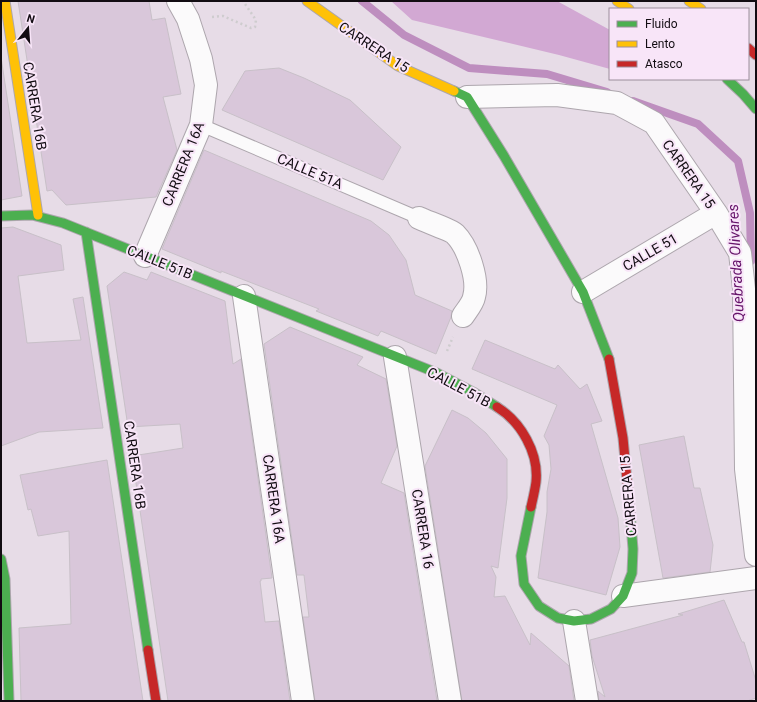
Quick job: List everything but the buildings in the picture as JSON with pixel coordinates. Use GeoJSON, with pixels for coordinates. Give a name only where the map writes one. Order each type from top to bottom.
{"type":"FeatureCollection","features":[{"type":"Feature","properties":{"kind":"main road","name":"CARRERA 16B"},"geometry":{"type":"LineString","coordinates":[[5,1],[38,215]]}},
{"type":"Feature","properties":{"kind":"main road","name":"CARRERA 15"},"geometry":{"type":"LineString","coordinates":[[307,1],[398,66],[467,97],[504,156],[583,292],[610,363],[623,438],[633,549],[632,573],[623,596]]}},
{"type":"Feature","properties":{"kind":"main road"},"geometry":{"type":"LineString","coordinates":[[617,1],[628,8]]}},
{"type":"Feature","properties":{"kind":"main road"},"geometry":{"type":"LineString","coordinates":[[689,1],[700,8]]}},
{"type":"Feature","properties":{"kind":"main road"},"geometry":{"type":"LineString","coordinates":[[728,80],[744,94],[756,110]]}},
{"type":"Feature","properties":{"kind":"main road","name":"CALLE 51B"},"geometry":{"type":"LineString","coordinates":[[1,216],[18,214],[38,215],[63,223],[437,373],[473,392],[502,410],[524,433],[534,457],[536,481],[521,556],[524,584],[539,606],[558,618],[574,621],[591,619],[611,609],[623,596]]}},
{"type":"Feature","properties":{"kind":"main road","name":"CARRERA 16B"},"geometry":{"type":"LineString","coordinates":[[86,232],[156,701]]}},
{"type":"Feature","properties":{"kind":"main road"},"geometry":{"type":"LineString","coordinates":[[1,559],[5,579],[9,701]]}},
{"type":"Feature","properties":{"kind":"street","name":"CARRERA 16A"},"geometry":{"type":"LineString","coordinates":[[145,256],[201,125],[206,85],[201,59],[183,10]]}},
{"type":"Feature","properties":{"kind":"street","name":"CARRERA 15"},"geometry":{"type":"LineString","coordinates":[[467,97],[556,95],[617,103],[654,123],[716,213],[740,253],[744,289],[746,469],[756,556]]}},
{"type":"Feature","properties":{"kind":"street","name":"CALLE 51"},"geometry":{"type":"LineString","coordinates":[[583,292],[716,213]]}},
{"type":"Feature","properties":{"kind":"street"},"geometry":{"type":"LineString","coordinates":[[419,218],[455,233],[472,263],[475,279],[474,297],[463,316]]}},
{"type":"Feature","properties":{"kind":"street","name":"CARRERA 16A"},"geometry":{"type":"LineString","coordinates":[[244,296],[303,701]]}},
{"type":"Feature","properties":{"kind":"street","name":"CARRERA 16"},"geometry":{"type":"LineString","coordinates":[[395,357],[450,701]]}},
{"type":"Feature","properties":{"kind":"street"},"geometry":{"type":"LineString","coordinates":[[623,596],[756,578]]}},
{"type":"Feature","properties":{"kind":"street"},"geometry":{"type":"LineString","coordinates":[[574,621],[587,701]]}},
{"type":"Feature","properties":{"kind":"lane","name":"CALLE 51A"},"geometry":{"type":"LineString","coordinates":[[201,125],[419,218]]}},
{"type":"Feature","properties":{"kind":"path"},"geometry":{"type":"LineString","coordinates":[[183,10],[196,18],[224,16],[251,28],[255,27],[256,20],[243,1]]}},
{"type":"Feature","properties":{"kind":"path"},"geometry":{"type":"LineString","coordinates":[[437,373],[463,316]]}},
{"type":"Feature","properties":{"kind":"shaded area"},"geometry":{"type":"Polygon","coordinates":[[[391,1],[557,1],[609,29],[609,69],[559,55],[412,20],[391,1]]]}},
{"type":"Feature","properties":{"kind":"waterway","name":"Quebrada Olivares"},"geometry":{"type":"LineString","coordinates":[[362,1],[404,35],[469,68],[547,74],[607,92]]}},
{"type":"Feature","properties":{"kind":"waterway","name":"Quebrada Olivares"},"geometry":{"type":"LineString","coordinates":[[633,101],[698,124],[738,161],[750,213],[751,261]]}},
{"type":"Feature","properties":{"kind":"traffic: fast"},"geometry":{"type":"LineString","coordinates":[[728,80],[756,109]]}},
{"type":"Feature","properties":{"kind":"traffic: fast"},"geometry":{"type":"LineString","coordinates":[[454,91],[467,97],[504,156],[583,292],[609,359]]}},
{"type":"Feature","properties":{"kind":"traffic: fast"},"geometry":{"type":"LineString","coordinates":[[1,216],[32,215],[63,223],[437,373],[473,392],[497,407]]}},
{"type":"Feature","properties":{"kind":"traffic: fast"},"geometry":{"type":"LineString","coordinates":[[86,232],[148,650]]}},
{"type":"Feature","properties":{"kind":"traffic: fast"},"geometry":{"type":"LineString","coordinates":[[531,507],[521,556],[524,584],[539,606],[558,618],[574,621],[591,619],[611,609],[623,596],[632,573],[633,549],[630,512]]}},
{"type":"Feature","properties":{"kind":"traffic: fast"},"geometry":{"type":"LineString","coordinates":[[1,559],[5,579],[9,701]]}},
{"type":"Feature","properties":{"kind":"traffic: slow"},"geometry":{"type":"LineString","coordinates":[[5,1],[38,215]]}},
{"type":"Feature","properties":{"kind":"traffic: slow"},"geometry":{"type":"LineString","coordinates":[[307,1],[398,66],[454,91]]}},
{"type":"Feature","properties":{"kind":"traffic: slow"},"geometry":{"type":"LineString","coordinates":[[617,1],[628,8]]}},
{"type":"Feature","properties":{"kind":"traffic: slow"},"geometry":{"type":"LineString","coordinates":[[689,1],[700,8]]}},
{"type":"Feature","properties":{"kind":"traffic: jam"},"geometry":{"type":"LineString","coordinates":[[749,49],[756,55]]}},
{"type":"Feature","properties":{"kind":"traffic: jam"},"geometry":{"type":"LineString","coordinates":[[609,359],[623,438],[630,512]]}},
{"type":"Feature","properties":{"kind":"traffic: jam"},"geometry":{"type":"LineString","coordinates":[[497,407],[506,413],[521,430],[527,439],[535,460],[536,485],[531,507]]}},
{"type":"Feature","properties":{"kind":"traffic: jam"},"geometry":{"type":"LineString","coordinates":[[148,650],[156,701]]}}]}
